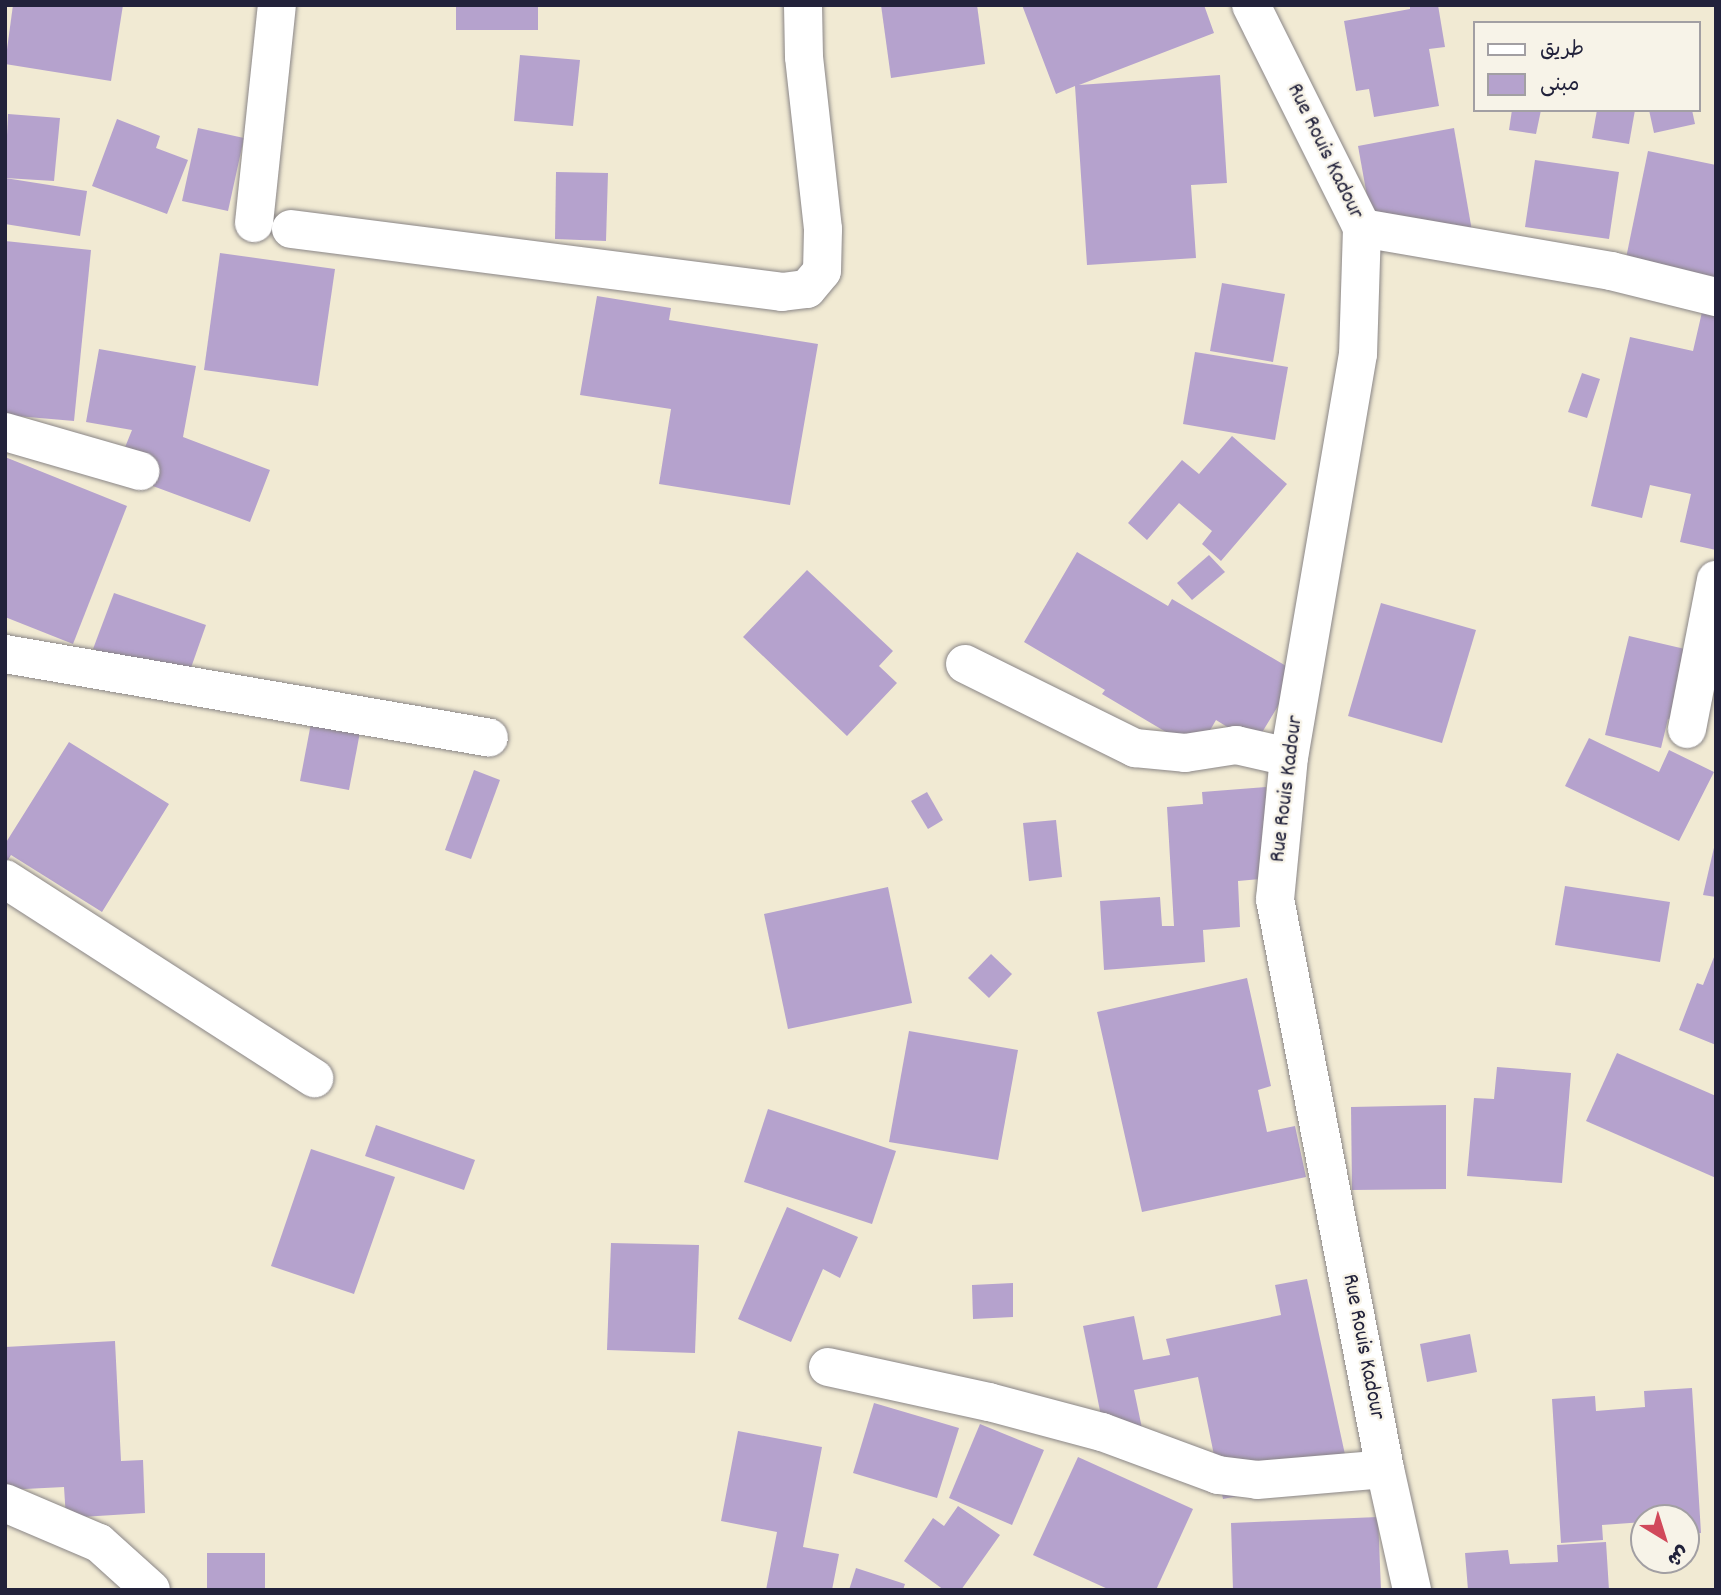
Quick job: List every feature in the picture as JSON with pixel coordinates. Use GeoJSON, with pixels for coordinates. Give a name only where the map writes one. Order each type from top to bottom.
{"type":"FeatureCollection","features":[{"type":"Feature","properties":{"kind":"street"},"geometry":{"type":"LineString","coordinates":[[277,5],[272,226],[782,292],[807,289],[822,271],[823,229],[804,57],[803,5]]}},
{"type":"Feature","properties":{"kind":"street","name":"Rue Rouis Kadour"},"geometry":{"type":"LineString","coordinates":[[1251,5],[1362,228],[1358,354],[1289,757],[1275,900],[1385,1469],[1412,1590]]}},
{"type":"Feature","properties":{"kind":"street"},"geometry":{"type":"LineString","coordinates":[[1362,228],[1611,271],[1716,297]]}},
{"type":"Feature","properties":{"kind":"street"},"geometry":{"type":"LineString","coordinates":[[5,432],[140,471]]}},
{"type":"Feature","properties":{"kind":"street"},"geometry":{"type":"LineString","coordinates":[[1687,729],[1716,580]]}},
{"type":"Feature","properties":{"kind":"street"},"geometry":{"type":"LineString","coordinates":[[5,654],[489,738]]}},
{"type":"Feature","properties":{"kind":"street"},"geometry":{"type":"LineString","coordinates":[[965,664],[1135,748],[1185,752],[1236,745],[1289,757]]}},
{"type":"Feature","properties":{"kind":"street"},"geometry":{"type":"LineString","coordinates":[[5,879],[314,1078]]}},
{"type":"Feature","properties":{"kind":"street"},"geometry":{"type":"LineString","coordinates":[[828,1367],[989,1402],[1102,1432],[1218,1475],[1257,1480],[1385,1469]]}},
{"type":"Feature","properties":{"kind":"street"},"geometry":{"type":"LineString","coordinates":[[5,1503],[99,1543],[151,1590]]}},
{"type":"Feature","properties":{"kind":"building"},"geometry":{"type":"Polygon","coordinates":[[[13,5],[123,5],[111,81],[5,64],[13,5]]]}},
{"type":"Feature","properties":{"kind":"building"},"geometry":{"type":"Polygon","coordinates":[[[456,5],[538,5],[538,30],[456,30],[456,5]]]}},
{"type":"Feature","properties":{"kind":"building"},"geometry":{"type":"Polygon","coordinates":[[[881,5],[977,5],[985,64],[891,78],[881,5]]]}},
{"type":"Feature","properties":{"kind":"building"},"geometry":{"type":"Polygon","coordinates":[[[1022,5],[1204,5],[1214,33],[1079,85],[1220,75],[1227,183],[1191,185],[1196,258],[1087,265],[1075,86],[1056,94],[1022,5]]]}},
{"type":"Feature","properties":{"kind":"building"},"geometry":{"type":"Polygon","coordinates":[[[1410,5],[1438,5],[1445,47],[1429,49],[1439,106],[1374,117],[1369,89],[1356,91],[1344,21],[1410,9],[1410,5]]]}},
{"type":"Feature","properties":{"kind":"building"},"geometry":{"type":"Polygon","coordinates":[[[520,55],[580,60],[573,126],[514,121],[520,55]]]}},
{"type":"Feature","properties":{"kind":"building"},"geometry":{"type":"Polygon","coordinates":[[[1512,112],[1541,112],[1536,134],[1509,130],[1512,112]]]}},
{"type":"Feature","properties":{"kind":"building"},"geometry":{"type":"Polygon","coordinates":[[[1597,112],[1635,112],[1629,144],[1592,138],[1597,112]]]}},
{"type":"Feature","properties":{"kind":"building"},"geometry":{"type":"Polygon","coordinates":[[[1649,112],[1692,112],[1695,124],[1654,133],[1649,112]]]}},
{"type":"Feature","properties":{"kind":"building"},"geometry":{"type":"Polygon","coordinates":[[[8,114],[60,118],[54,181],[5,178],[8,114]]]}},
{"type":"Feature","properties":{"kind":"building"},"geometry":{"type":"Polygon","coordinates":[[[117,119],[160,136],[156,148],[188,160],[167,214],[92,186],[117,119]]]}},
{"type":"Feature","properties":{"kind":"building"},"geometry":{"type":"Polygon","coordinates":[[[198,128],[244,138],[228,211],[182,201],[198,128]]]}},
{"type":"Feature","properties":{"kind":"building"},"geometry":{"type":"Polygon","coordinates":[[[1454,128],[1475,248],[1374,235],[1358,146],[1454,128]]]}},
{"type":"Feature","properties":{"kind":"building"},"geometry":{"type":"Polygon","coordinates":[[[1648,151],[1716,165],[1716,281],[1625,263],[1648,151]]]}},
{"type":"Feature","properties":{"kind":"building"},"geometry":{"type":"Polygon","coordinates":[[[1535,160],[1619,172],[1609,239],[1525,227],[1535,160]]]}},
{"type":"Feature","properties":{"kind":"building"},"geometry":{"type":"Polygon","coordinates":[[[556,172],[608,173],[606,241],[555,239],[556,172]]]}},
{"type":"Feature","properties":{"kind":"building"},"geometry":{"type":"Polygon","coordinates":[[[5,178],[87,191],[80,236],[5,224],[5,178]]]}},
{"type":"Feature","properties":{"kind":"building"},"geometry":{"type":"Polygon","coordinates":[[[5,241],[91,250],[74,421],[5,415],[5,241]]]}},
{"type":"Feature","properties":{"kind":"building"},"geometry":{"type":"Polygon","coordinates":[[[220,253],[335,269],[318,386],[204,370],[220,253]]]}},
{"type":"Feature","properties":{"kind":"building"},"geometry":{"type":"Polygon","coordinates":[[[1222,283],[1285,294],[1273,362],[1210,351],[1222,283]]]}},
{"type":"Feature","properties":{"kind":"building"},"geometry":{"type":"Polygon","coordinates":[[[597,296],[671,308],[669,320],[818,344],[790,505],[659,484],[671,409],[580,395],[597,296]]]}},
{"type":"Feature","properties":{"kind":"building"},"geometry":{"type":"Polygon","coordinates":[[[1702,312],[1716,315],[1716,550],[1680,542],[1691,494],[1650,485],[1642,518],[1591,506],[1630,337],[1693,351],[1702,312]]]}},
{"type":"Feature","properties":{"kind":"building"},"geometry":{"type":"Polygon","coordinates":[[[99,349],[196,366],[183,437],[270,470],[250,522],[115,472],[132,430],[86,422],[99,349]]]}},
{"type":"Feature","properties":{"kind":"building"},"geometry":{"type":"Polygon","coordinates":[[[1195,352],[1288,367],[1275,440],[1183,424],[1195,352]]]}},
{"type":"Feature","properties":{"kind":"building"},"geometry":{"type":"Polygon","coordinates":[[[1582,373],[1600,379],[1587,418],[1568,412],[1582,373]]]}},
{"type":"Feature","properties":{"kind":"building"},"geometry":{"type":"Polygon","coordinates":[[[1232,436],[1287,484],[1221,561],[1202,544],[1212,531],[1179,503],[1147,540],[1128,523],[1182,460],[1199,474],[1232,436]]]}},
{"type":"Feature","properties":{"kind":"building"},"geometry":{"type":"Polygon","coordinates":[[[5,457],[127,506],[73,644],[5,617],[5,457]]]}},
{"type":"Feature","properties":{"kind":"building"},"geometry":{"type":"Polygon","coordinates":[[[1077,552],[1168,606],[1172,599],[1298,673],[1255,744],[1216,720],[1198,751],[1102,694],[1105,690],[1024,642],[1077,552]]]}},
{"type":"Feature","properties":{"kind":"building"},"geometry":{"type":"Polygon","coordinates":[[[1209,555],[1225,572],[1192,600],[1177,583],[1209,555]]]}},
{"type":"Feature","properties":{"kind":"building"},"geometry":{"type":"Polygon","coordinates":[[[807,570],[893,651],[879,666],[897,683],[847,736],[743,637],[807,570]]]}},
{"type":"Feature","properties":{"kind":"building"},"geometry":{"type":"Polygon","coordinates":[[[114,593],[206,625],[186,682],[93,649],[114,593]]]}},
{"type":"Feature","properties":{"kind":"building"},"geometry":{"type":"Polygon","coordinates":[[[1381,603],[1476,630],[1442,743],[1348,716],[1381,603]]]}},
{"type":"Feature","properties":{"kind":"building"},"geometry":{"type":"Polygon","coordinates":[[[1629,636],[1715,656],[1698,726],[1668,719],[1661,748],[1605,735],[1629,636]]]}},
{"type":"Feature","properties":{"kind":"building"},"geometry":{"type":"Polygon","coordinates":[[[312,718],[361,727],[349,790],[300,781],[312,718]]]}},
{"type":"Feature","properties":{"kind":"building"},"geometry":{"type":"Polygon","coordinates":[[[1589,738],[1659,772],[1669,750],[1714,772],[1679,841],[1565,786],[1589,738]]]}},
{"type":"Feature","properties":{"kind":"building"},"geometry":{"type":"Polygon","coordinates":[[[69,742],[169,804],[102,912],[11,855],[5,865],[5,844],[69,742]]]}},
{"type":"Feature","properties":{"kind":"building"},"geometry":{"type":"Polygon","coordinates":[[[474,770],[500,780],[471,859],[445,850],[474,770]]]}},
{"type":"Feature","properties":{"kind":"building"},"geometry":{"type":"Polygon","coordinates":[[[1266,787],[1271,878],[1238,881],[1240,927],[1203,930],[1205,962],[1104,970],[1100,901],[1160,897],[1162,926],[1174,926],[1167,807],[1203,804],[1202,792],[1266,787]]]}},
{"type":"Feature","properties":{"kind":"building"},"geometry":{"type":"Polygon","coordinates":[[[927,792],[943,820],[928,829],[911,801],[927,792]]]}},
{"type":"Feature","properties":{"kind":"building"},"geometry":{"type":"Polygon","coordinates":[[[1056,820],[1062,877],[1029,881],[1023,823],[1056,820]]]}},
{"type":"Feature","properties":{"kind":"building"},"geometry":{"type":"Polygon","coordinates":[[[1716,839],[1716,897],[1703,895],[1716,839]]]}},
{"type":"Feature","properties":{"kind":"building"},"geometry":{"type":"Polygon","coordinates":[[[1565,886],[1670,902],[1660,962],[1555,945],[1565,886]]]}},
{"type":"Feature","properties":{"kind":"building"},"geometry":{"type":"Polygon","coordinates":[[[888,887],[912,1003],[788,1029],[764,914],[888,887]]]}},
{"type":"Feature","properties":{"kind":"building"},"geometry":{"type":"Polygon","coordinates":[[[1716,952],[1716,1045],[1679,1030],[1697,983],[1703,985],[1716,952]]]}},
{"type":"Feature","properties":{"kind":"building"},"geometry":{"type":"Polygon","coordinates":[[[991,954],[1012,974],[989,998],[968,978],[991,954]]]}},
{"type":"Feature","properties":{"kind":"building"},"geometry":{"type":"Polygon","coordinates":[[[1247,978],[1271,1086],[1258,1090],[1267,1132],[1295,1126],[1306,1177],[1142,1212],[1097,1012],[1247,978]]]}},
{"type":"Feature","properties":{"kind":"building"},"geometry":{"type":"Polygon","coordinates":[[[909,1031],[1018,1050],[998,1160],[889,1142],[909,1031]]]}},
{"type":"Feature","properties":{"kind":"building"},"geometry":{"type":"Polygon","coordinates":[[[1617,1053],[1716,1096],[1716,1178],[1586,1121],[1617,1053]]]}},
{"type":"Feature","properties":{"kind":"building"},"geometry":{"type":"Polygon","coordinates":[[[1497,1067],[1571,1073],[1562,1183],[1467,1176],[1474,1098],[1494,1099],[1497,1067]]]}},
{"type":"Feature","properties":{"kind":"building"},"geometry":{"type":"Polygon","coordinates":[[[1446,1105],[1446,1189],[1352,1190],[1351,1107],[1446,1105]]]}},
{"type":"Feature","properties":{"kind":"building"},"geometry":{"type":"Polygon","coordinates":[[[768,1109],[896,1151],[872,1224],[744,1182],[768,1109]]]}},
{"type":"Feature","properties":{"kind":"building"},"geometry":{"type":"Polygon","coordinates":[[[376,1125],[475,1160],[464,1190],[365,1156],[376,1125]]]}},
{"type":"Feature","properties":{"kind":"building"},"geometry":{"type":"Polygon","coordinates":[[[311,1149],[395,1177],[354,1294],[271,1266],[311,1149]]]}},
{"type":"Feature","properties":{"kind":"building"},"geometry":{"type":"Polygon","coordinates":[[[787,1207],[858,1237],[840,1278],[823,1269],[791,1342],[738,1319],[787,1207]]]}},
{"type":"Feature","properties":{"kind":"building"},"geometry":{"type":"Polygon","coordinates":[[[611,1243],[699,1245],[695,1353],[607,1350],[611,1243]]]}},
{"type":"Feature","properties":{"kind":"building"},"geometry":{"type":"Polygon","coordinates":[[[1307,1279],[1349,1473],[1223,1499],[1198,1377],[1134,1390],[1143,1433],[1106,1441],[1083,1326],[1134,1316],[1143,1360],[1170,1355],[1166,1339],[1281,1315],[1275,1285],[1307,1279]]]}},
{"type":"Feature","properties":{"kind":"building"},"geometry":{"type":"Polygon","coordinates":[[[1013,1283],[1013,1317],[973,1319],[972,1285],[1013,1283]]]}},
{"type":"Feature","properties":{"kind":"building"},"geometry":{"type":"Polygon","coordinates":[[[1470,1334],[1477,1372],[1427,1382],[1420,1344],[1470,1334]]]}},
{"type":"Feature","properties":{"kind":"building"},"geometry":{"type":"Polygon","coordinates":[[[115,1341],[121,1461],[143,1460],[145,1513],[66,1518],[64,1487],[5,1490],[5,1347],[115,1341]]]}},
{"type":"Feature","properties":{"kind":"building"},"geometry":{"type":"Polygon","coordinates":[[[1692,1388],[1699,1504],[1630,1504],[1630,1523],[1602,1525],[1603,1540],[1561,1543],[1552,1399],[1595,1396],[1596,1411],[1645,1407],[1644,1391],[1692,1388]]]}},
{"type":"Feature","properties":{"kind":"building"},"geometry":{"type":"Polygon","coordinates":[[[874,1403],[959,1428],[937,1498],[853,1473],[874,1403]]]}},
{"type":"Feature","properties":{"kind":"building"},"geometry":{"type":"Polygon","coordinates":[[[980,1424],[1044,1450],[1012,1525],[949,1498],[980,1424]]]}},
{"type":"Feature","properties":{"kind":"building"},"geometry":{"type":"Polygon","coordinates":[[[738,1431],[822,1447],[803,1547],[839,1554],[832,1590],[766,1590],[777,1532],[721,1521],[738,1431]]]}},
{"type":"Feature","properties":{"kind":"building"},"geometry":{"type":"Polygon","coordinates":[[[1078,1457],[1193,1509],[1156,1590],[1110,1590],[1033,1555],[1078,1457]]]}},
{"type":"Feature","properties":{"kind":"building"},"geometry":{"type":"Polygon","coordinates":[[[958,1506],[1000,1535],[961,1590],[944,1590],[904,1561],[933,1518],[944,1526],[958,1506]]]}},
{"type":"Feature","properties":{"kind":"building"},"geometry":{"type":"Polygon","coordinates":[[[1378,1517],[1381,1590],[1233,1590],[1231,1523],[1378,1517]]]}},
{"type":"Feature","properties":{"kind":"building"},"geometry":{"type":"Polygon","coordinates":[[[1606,1542],[1609,1590],[1468,1590],[1465,1553],[1508,1550],[1510,1564],[1558,1562],[1557,1545],[1606,1542]]]}},
{"type":"Feature","properties":{"kind":"building"},"geometry":{"type":"Polygon","coordinates":[[[207,1553],[265,1553],[265,1590],[207,1590],[207,1553]]]}},
{"type":"Feature","properties":{"kind":"building"},"geometry":{"type":"Polygon","coordinates":[[[856,1568],[905,1584],[903,1590],[849,1590],[856,1568]]]}}]}
